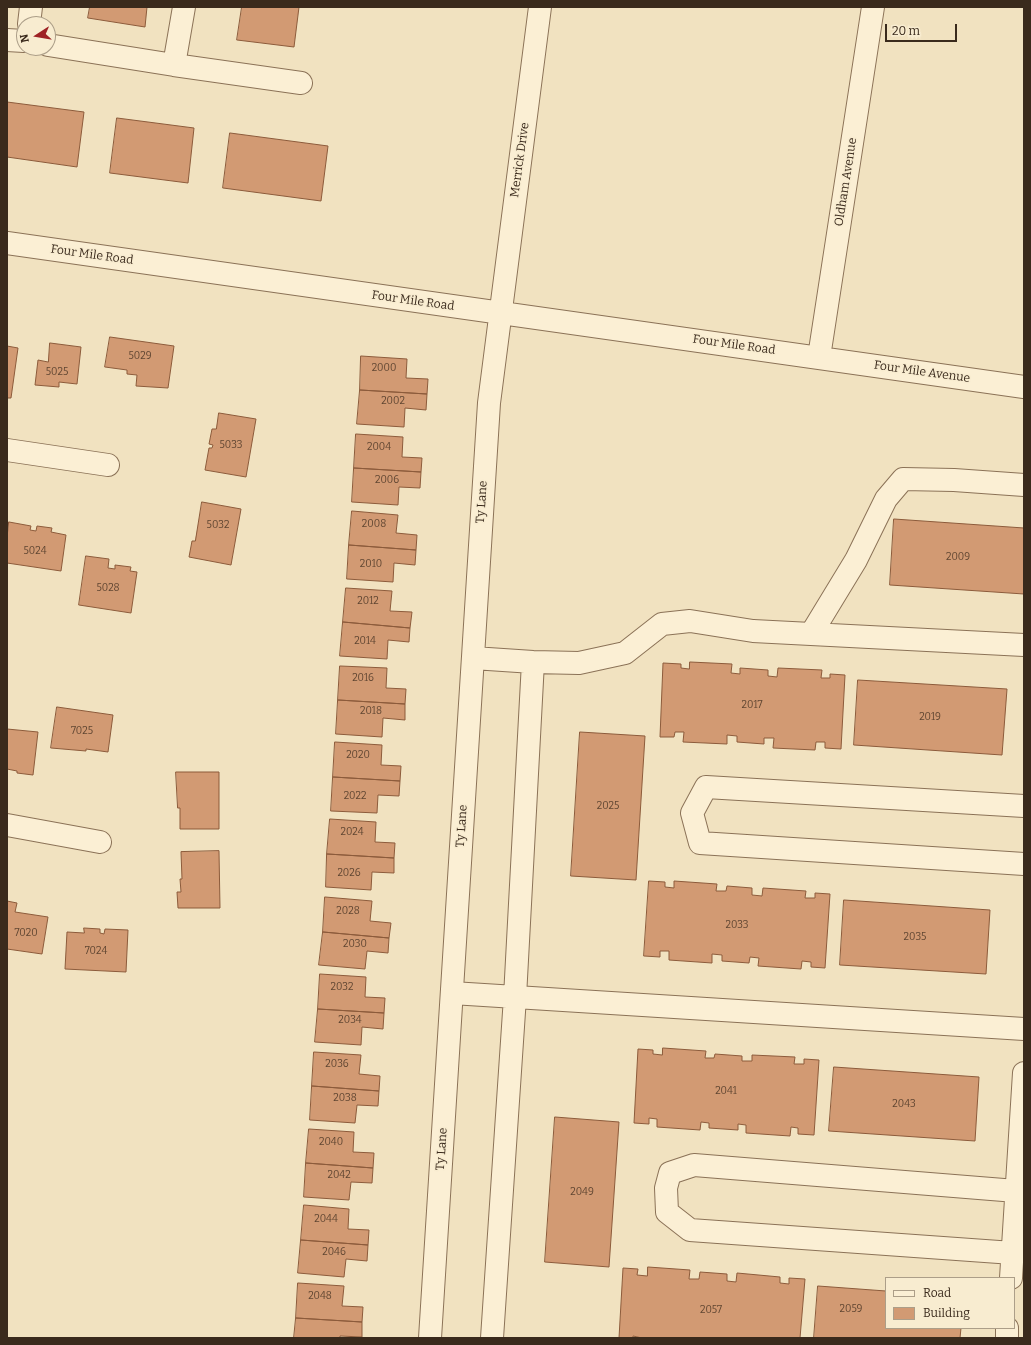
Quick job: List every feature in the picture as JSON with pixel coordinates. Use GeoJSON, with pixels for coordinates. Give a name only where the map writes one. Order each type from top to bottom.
{"type":"FeatureCollection","features":[{"type":"Feature","properties":{"kind":"street"},"geometry":{"type":"LineString","coordinates":[[174,65],[184,7]]}},
{"type":"Feature","properties":{"kind":"street","name":"Merrick Drive"},"geometry":{"type":"LineString","coordinates":[[499,314],[540,7]]}},
{"type":"Feature","properties":{"kind":"street","name":"Oldham Avenue"},"geometry":{"type":"LineString","coordinates":[[819,357],[873,7]]}},
{"type":"Feature","properties":{"kind":"street"},"geometry":{"type":"LineString","coordinates":[[56,46],[300,83]]}},
{"type":"Feature","properties":{"kind":"street","name":"Four Mile Road"},"geometry":{"type":"LineString","coordinates":[[7,243],[499,314],[819,357]]}},
{"type":"Feature","properties":{"kind":"street","name":"Ty Lane"},"geometry":{"type":"LineString","coordinates":[[430,1338],[488,403],[499,314]]}},
{"type":"Feature","properties":{"kind":"street","name":"Four Mile Avenue"},"geometry":{"type":"LineString","coordinates":[[819,357],[1024,387]]}},
{"type":"Feature","properties":{"kind":"street"},"geometry":{"type":"LineString","coordinates":[[7,450],[108,465]]}},
{"type":"Feature","properties":{"kind":"street"},"geometry":{"type":"LineString","coordinates":[[811,634],[856,560],[886,499],[903,479],[954,480],[1024,485]]}},
{"type":"Feature","properties":{"kind":"street"},"geometry":{"type":"LineString","coordinates":[[473,658],[579,663],[625,653],[662,624],[690,621],[753,631],[1024,645]]}},
{"type":"Feature","properties":{"kind":"street"},"geometry":{"type":"LineString","coordinates":[[492,1338],[514,997],[533,662]]}},
{"type":"Feature","properties":{"kind":"street"},"geometry":{"type":"LineString","coordinates":[[1024,806],[706,787],[692,813],[700,843],[1024,864]]}},
{"type":"Feature","properties":{"kind":"street"},"geometry":{"type":"LineString","coordinates":[[7,825],[100,842]]}},
{"type":"Feature","properties":{"kind":"street"},"geometry":{"type":"LineString","coordinates":[[452,994],[1024,1029]]}},
{"type":"Feature","properties":{"kind":"street"},"geometry":{"type":"LineString","coordinates":[[1011,1277],[1024,1073]]}},
{"type":"Feature","properties":{"kind":"street"},"geometry":{"type":"LineString","coordinates":[[1013,1253],[690,1230],[667,1212],[666,1188],[670,1173],[694,1165],[1016,1192]]}},
{"type":"Feature","properties":{"kind":"building"},"geometry":{"type":"Polygon","coordinates":[[[90,7],[147,7],[145,27],[88,18],[90,7]]]}},
{"type":"Feature","properties":{"kind":"building"},"geometry":{"type":"Polygon","coordinates":[[[242,7],[299,7],[294,47],[237,40],[242,7]]]}},
{"type":"Feature","properties":{"kind":"building"},"geometry":{"type":"Polygon","coordinates":[[[7,102],[84,112],[77,167],[7,157],[7,102]]]}},
{"type":"Feature","properties":{"kind":"building"},"geometry":{"type":"Polygon","coordinates":[[[117,118],[194,128],[188,183],[110,173],[117,118]]]}},
{"type":"Feature","properties":{"kind":"building"},"geometry":{"type":"Polygon","coordinates":[[[230,133],[328,146],[321,201],[223,188],[230,133]]]}},
{"type":"Feature","properties":{"kind":"building"},"geometry":{"type":"Polygon","coordinates":[[[110,337],[174,346],[168,388],[136,386],[137,375],[127,374],[127,370],[105,367],[110,337]]]}},
{"type":"Feature","properties":{"kind":"building"},"geometry":{"type":"Polygon","coordinates":[[[50,343],[81,347],[77,384],[59,382],[59,387],[35,385],[38,360],[48,362],[50,343]]]}},
{"type":"Feature","properties":{"kind":"building"},"geometry":{"type":"Polygon","coordinates":[[[7,346],[18,348],[11,398],[7,398],[7,346]]]}},
{"type":"Feature","properties":{"kind":"building"},"geometry":{"type":"Polygon","coordinates":[[[361,356],[407,359],[406,378],[428,379],[427,394],[360,390],[361,356]]]}},
{"type":"Feature","properties":{"kind":"building"},"geometry":{"type":"Polygon","coordinates":[[[360,390],[427,394],[426,410],[405,408],[404,427],[357,424],[360,390]]]}},
{"type":"Feature","properties":{"kind":"building"},"geometry":{"type":"Polygon","coordinates":[[[219,413],[256,419],[246,477],[205,470],[209,448],[212,448],[213,445],[209,444],[212,429],[216,429],[219,413]]]}},
{"type":"Feature","properties":{"kind":"building"},"geometry":{"type":"Polygon","coordinates":[[[356,434],[403,437],[402,457],[422,458],[421,472],[354,468],[356,434]]]}},
{"type":"Feature","properties":{"kind":"building"},"geometry":{"type":"Polygon","coordinates":[[[354,468],[421,472],[420,488],[399,487],[398,505],[352,502],[354,468]]]}},
{"type":"Feature","properties":{"kind":"building"},"geometry":{"type":"Polygon","coordinates":[[[202,502],[241,509],[231,565],[189,557],[192,541],[195,541],[202,502]]]}},
{"type":"Feature","properties":{"kind":"building"},"geometry":{"type":"Polygon","coordinates":[[[352,511],[398,515],[396,533],[417,535],[416,550],[349,545],[352,511]]]}},
{"type":"Feature","properties":{"kind":"building"},"geometry":{"type":"Polygon","coordinates":[[[894,519],[1024,528],[1024,594],[890,585],[894,519]]]}},
{"type":"Feature","properties":{"kind":"building"},"geometry":{"type":"Polygon","coordinates":[[[9,522],[31,526],[30,530],[36,531],[37,526],[52,528],[51,532],[66,535],[61,571],[7,563],[7,538],[9,522]]]}},
{"type":"Feature","properties":{"kind":"building"},"geometry":{"type":"Polygon","coordinates":[[[349,545],[416,550],[415,565],[394,563],[393,582],[347,579],[349,545]]]}},
{"type":"Feature","properties":{"kind":"building"},"geometry":{"type":"Polygon","coordinates":[[[86,556],[109,559],[108,568],[115,569],[115,565],[131,567],[130,571],[137,572],[131,613],[79,605],[86,556]]]}},
{"type":"Feature","properties":{"kind":"building"},"geometry":{"type":"Polygon","coordinates":[[[346,588],[392,591],[390,611],[412,612],[410,628],[343,622],[346,588]]]}},
{"type":"Feature","properties":{"kind":"building"},"geometry":{"type":"Polygon","coordinates":[[[343,622],[410,628],[409,642],[388,640],[387,659],[340,656],[343,622]]]}},
{"type":"Feature","properties":{"kind":"building"},"geometry":{"type":"Polygon","coordinates":[[[690,662],[732,664],[731,673],[740,674],[740,668],[768,670],[768,676],[777,677],[778,668],[822,670],[821,678],[830,678],[830,674],[845,675],[841,749],[825,748],[825,742],[816,742],[815,750],[773,748],[774,738],[764,738],[764,744],[737,742],[737,736],[727,735],[727,744],[683,742],[684,732],[675,732],[674,737],[660,737],[663,663],[681,664],[681,668],[689,669],[690,662]]]}},
{"type":"Feature","properties":{"kind":"building"},"geometry":{"type":"Polygon","coordinates":[[[340,666],[387,668],[386,688],[406,689],[405,704],[338,700],[340,666]]]}},
{"type":"Feature","properties":{"kind":"building"},"geometry":{"type":"Polygon","coordinates":[[[858,680],[1007,689],[1002,755],[854,745],[858,680]]]}},
{"type":"Feature","properties":{"kind":"building"},"geometry":{"type":"Polygon","coordinates":[[[338,700],[405,704],[405,720],[383,718],[382,737],[336,734],[338,700]]]}},
{"type":"Feature","properties":{"kind":"building"},"geometry":{"type":"Polygon","coordinates":[[[57,707],[113,715],[108,752],[86,749],[86,751],[51,748],[57,707]]]}},
{"type":"Feature","properties":{"kind":"building"},"geometry":{"type":"Polygon","coordinates":[[[7,729],[38,732],[33,775],[17,773],[17,771],[7,769],[7,729]]]}},
{"type":"Feature","properties":{"kind":"building"},"geometry":{"type":"Polygon","coordinates":[[[580,732],[645,736],[636,880],[571,876],[580,732]]]}},
{"type":"Feature","properties":{"kind":"building"},"geometry":{"type":"Polygon","coordinates":[[[335,742],[382,745],[381,765],[401,766],[400,781],[333,777],[335,742]]]}},
{"type":"Feature","properties":{"kind":"building"},"geometry":{"type":"Polygon","coordinates":[[[176,772],[219,772],[219,829],[180,829],[180,808],[178,808],[176,772]]]}},
{"type":"Feature","properties":{"kind":"building"},"geometry":{"type":"Polygon","coordinates":[[[333,777],[400,781],[399,796],[378,795],[377,813],[331,811],[333,777]]]}},
{"type":"Feature","properties":{"kind":"building"},"geometry":{"type":"Polygon","coordinates":[[[330,819],[376,822],[375,842],[395,843],[394,858],[327,854],[330,819]]]}},
{"type":"Feature","properties":{"kind":"building"},"geometry":{"type":"Polygon","coordinates":[[[219,851],[220,908],[178,908],[177,892],[181,892],[180,879],[182,879],[181,852],[219,851]]]}},
{"type":"Feature","properties":{"kind":"building"},"geometry":{"type":"Polygon","coordinates":[[[327,854],[394,858],[394,873],[372,872],[371,890],[326,887],[327,854]]]}},
{"type":"Feature","properties":{"kind":"building"},"geometry":{"type":"Polygon","coordinates":[[[649,881],[665,882],[665,887],[674,888],[674,881],[717,884],[716,891],[726,891],[727,886],[752,888],[752,895],[762,896],[763,888],[806,891],[805,898],[815,898],[815,893],[830,894],[825,968],[811,967],[811,962],[802,961],[801,969],[758,966],[759,958],[750,957],[749,963],[722,961],[722,955],[712,954],[712,963],[669,960],[669,951],[660,951],[660,957],[644,956],[649,881]]]}},
{"type":"Feature","properties":{"kind":"building"},"geometry":{"type":"Polygon","coordinates":[[[325,897],[372,901],[370,921],[391,923],[389,938],[323,932],[325,897]]]}},
{"type":"Feature","properties":{"kind":"building"},"geometry":{"type":"Polygon","coordinates":[[[844,900],[990,910],[986,974],[840,965],[844,900]]]}},
{"type":"Feature","properties":{"kind":"building"},"geometry":{"type":"Polygon","coordinates":[[[7,901],[17,903],[15,912],[48,917],[42,954],[7,949],[7,901]]]}},
{"type":"Feature","properties":{"kind":"building"},"geometry":{"type":"Polygon","coordinates":[[[84,928],[100,929],[100,933],[104,934],[105,929],[128,930],[126,972],[65,969],[67,932],[84,933],[84,928]]]}},
{"type":"Feature","properties":{"kind":"building"},"geometry":{"type":"Polygon","coordinates":[[[323,932],[389,938],[388,953],[367,951],[365,969],[319,965],[323,932]]]}},
{"type":"Feature","properties":{"kind":"building"},"geometry":{"type":"Polygon","coordinates":[[[320,974],[366,977],[365,997],[385,998],[384,1013],[318,1009],[320,974]]]}},
{"type":"Feature","properties":{"kind":"building"},"geometry":{"type":"Polygon","coordinates":[[[318,1009],[384,1013],[383,1029],[362,1027],[361,1045],[315,1042],[318,1009]]]}},
{"type":"Feature","properties":{"kind":"building"},"geometry":{"type":"Polygon","coordinates":[[[663,1048],[706,1051],[705,1058],[714,1058],[715,1054],[742,1056],[742,1061],[752,1061],[752,1055],[795,1057],[794,1064],[804,1064],[804,1059],[819,1060],[814,1135],[798,1134],[798,1128],[791,1127],[790,1136],[746,1133],[746,1125],[738,1124],[738,1130],[709,1128],[709,1123],[701,1122],[700,1130],[657,1127],[657,1119],[649,1118],[649,1124],[634,1123],[638,1049],[653,1050],[653,1054],[662,1055],[663,1048]]]}},
{"type":"Feature","properties":{"kind":"building"},"geometry":{"type":"Polygon","coordinates":[[[314,1052],[361,1055],[359,1074],[380,1076],[379,1091],[312,1086],[314,1052]]]}},
{"type":"Feature","properties":{"kind":"building"},"geometry":{"type":"Polygon","coordinates":[[[834,1067],[979,1077],[975,1141],[829,1131],[834,1067]]]}},
{"type":"Feature","properties":{"kind":"building"},"geometry":{"type":"Polygon","coordinates":[[[312,1086],[379,1091],[378,1106],[357,1105],[355,1123],[310,1120],[312,1086]]]}},
{"type":"Feature","properties":{"kind":"building"},"geometry":{"type":"Polygon","coordinates":[[[555,1117],[619,1122],[609,1267],[545,1262],[555,1117]]]}},
{"type":"Feature","properties":{"kind":"building"},"geometry":{"type":"Polygon","coordinates":[[[309,1129],[354,1132],[353,1152],[374,1153],[373,1168],[306,1163],[309,1129]]]}},
{"type":"Feature","properties":{"kind":"building"},"geometry":{"type":"Polygon","coordinates":[[[306,1163],[373,1168],[372,1183],[351,1182],[349,1200],[304,1197],[306,1163]]]}},
{"type":"Feature","properties":{"kind":"building"},"geometry":{"type":"Polygon","coordinates":[[[304,1205],[349,1209],[348,1229],[369,1230],[368,1245],[301,1240],[304,1205]]]}},
{"type":"Feature","properties":{"kind":"building"},"geometry":{"type":"Polygon","coordinates":[[[301,1240],[368,1245],[367,1261],[346,1259],[344,1277],[298,1273],[301,1240]]]}},
{"type":"Feature","properties":{"kind":"building"},"geometry":{"type":"Polygon","coordinates":[[[648,1267],[690,1270],[689,1279],[699,1279],[700,1272],[727,1274],[727,1281],[736,1282],[737,1273],[780,1277],[780,1283],[789,1284],[789,1278],[805,1279],[800,1338],[642,1338],[633,1336],[633,1338],[619,1338],[623,1268],[638,1269],[637,1275],[647,1276],[648,1267]]]}},
{"type":"Feature","properties":{"kind":"building"},"geometry":{"type":"Polygon","coordinates":[[[298,1283],[344,1286],[342,1306],[363,1307],[362,1322],[296,1318],[298,1283]]]}},
{"type":"Feature","properties":{"kind":"building"},"geometry":{"type":"Polygon","coordinates":[[[818,1286],[885,1291],[885,1329],[961,1329],[960,1338],[814,1338],[818,1286]]]}},
{"type":"Feature","properties":{"kind":"building"},"geometry":{"type":"Polygon","coordinates":[[[296,1318],[362,1322],[362,1337],[340,1336],[340,1338],[294,1338],[296,1318]]]}}]}
